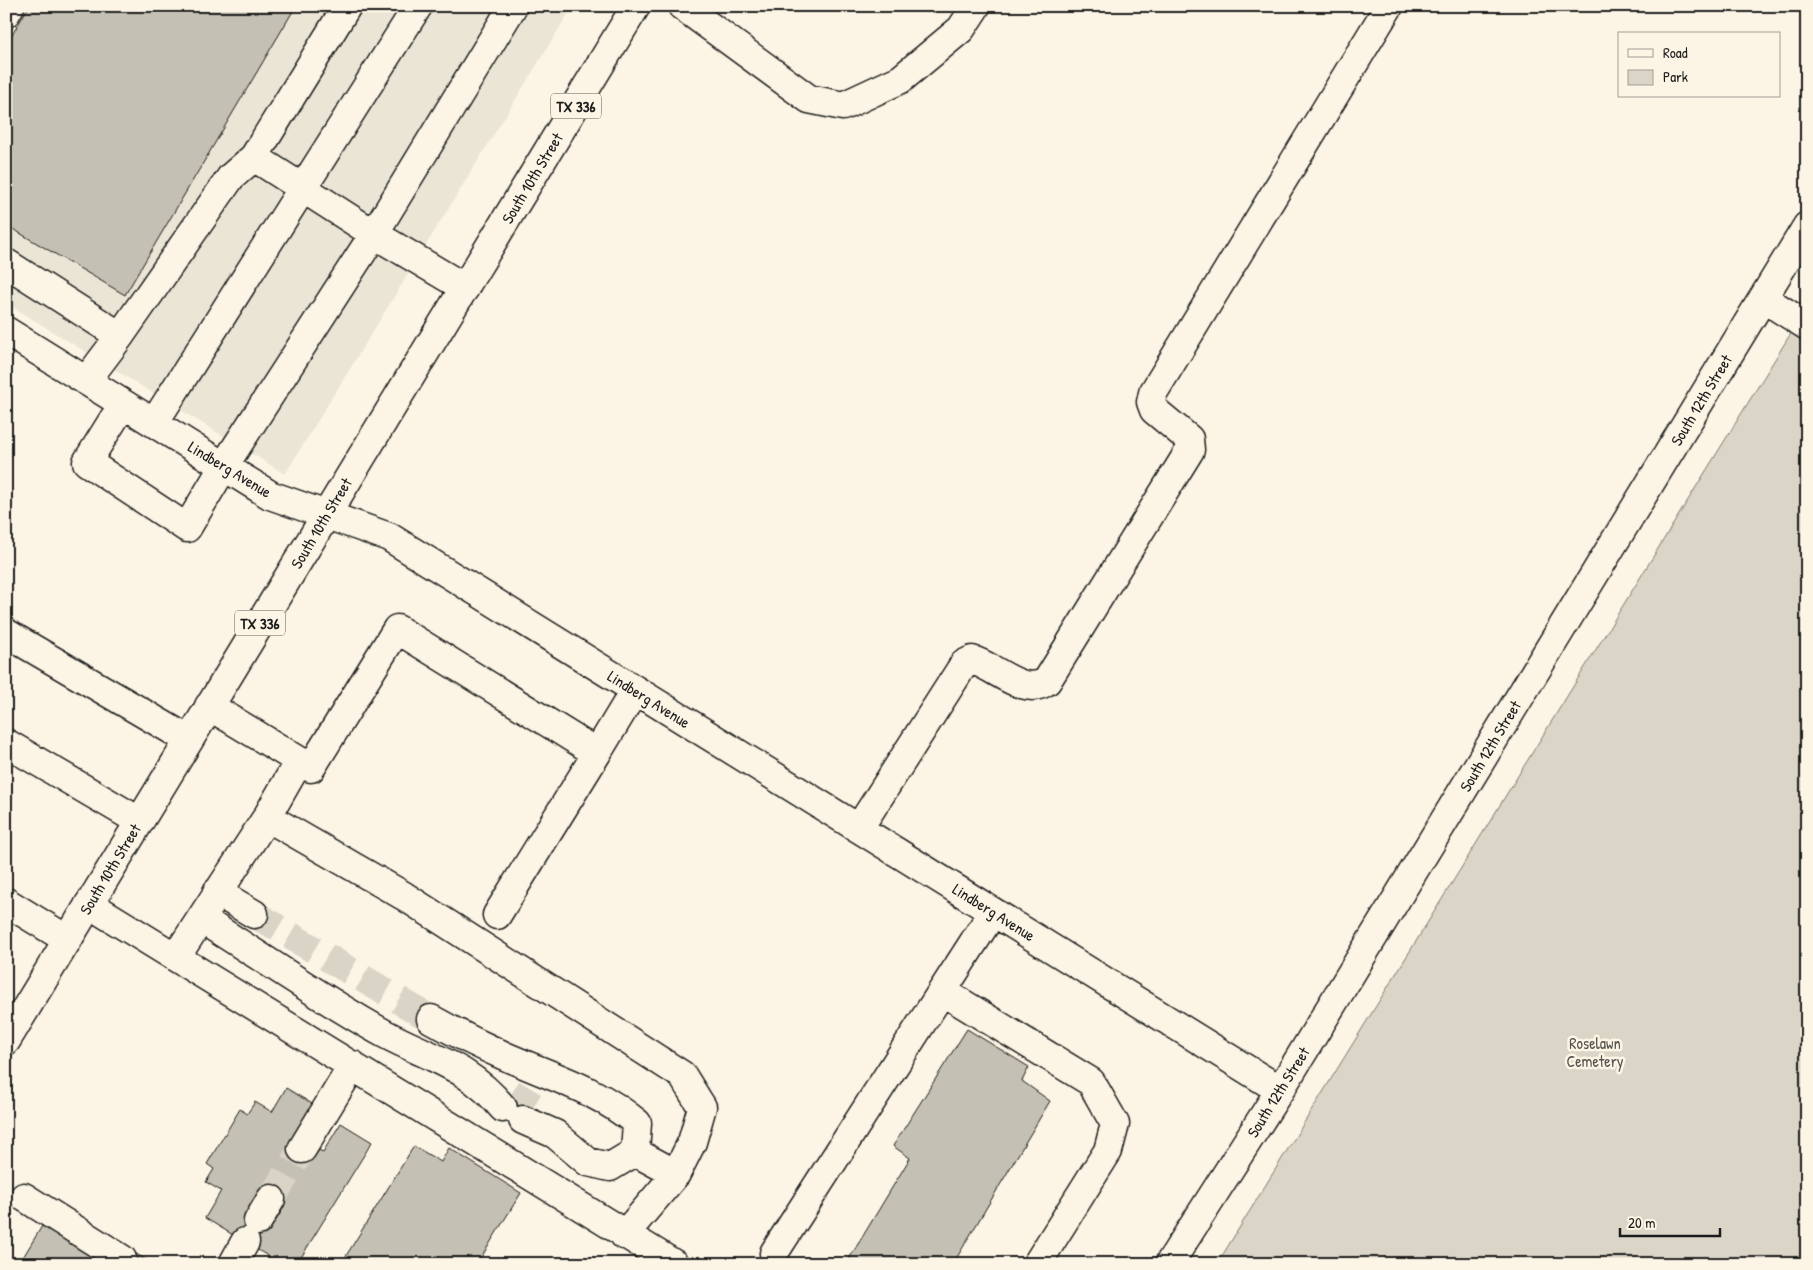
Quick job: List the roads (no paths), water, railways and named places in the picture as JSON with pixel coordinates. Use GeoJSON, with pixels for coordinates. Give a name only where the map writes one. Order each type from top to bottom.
{"type":"FeatureCollection","features":[{"type":"Feature","properties":{"kind":"street"},"geometry":{"type":"LineString","coordinates":[[6,13],[10,6]]}},
{"type":"Feature","properties":{"kind":"street"},"geometry":{"type":"LineString","coordinates":[[86,380],[120,336],[231,178],[254,157],[347,6]]}},
{"type":"Feature","properties":{"kind":"street"},"geometry":{"type":"LineString","coordinates":[[154,423],[418,6]]}},
{"type":"Feature","properties":{"kind":"street"},"geometry":{"type":"LineString","coordinates":[[123,404],[87,462],[187,528],[224,466],[374,234],[513,6]]}},
{"type":"Feature","properties":{"kind":"street","name":"South 10th Street"},"geometry":{"type":"LineString","coordinates":[[6,1041],[636,6]]}},
{"type":"Feature","properties":{"kind":"street"},"geometry":{"type":"LineString","coordinates":[[682,6],[810,100],[843,106],[901,79],[961,29],[976,6]]}},
{"type":"Feature","properties":{"kind":"street"},"geometry":{"type":"LineString","coordinates":[[859,828],[964,664],[972,660],[984,664],[1030,688],[1039,687],[1046,682],[1190,450],[1189,439],[1154,410],[1151,402],[1153,393],[1389,6]]}},
{"type":"Feature","properties":{"kind":"street"},"geometry":{"type":"LineString","coordinates":[[254,157],[374,234],[465,288]]}},
{"type":"Feature","properties":{"kind":"street","name":"South 12th Street"},"geometry":{"type":"LineString","coordinates":[[1169,1264],[1280,1090],[1807,226]]}},
{"type":"Feature","properties":{"kind":"street"},"geometry":{"type":"LineString","coordinates":[[6,263],[120,336]]}},
{"type":"Feature","properties":{"kind":"street"},"geometry":{"type":"LineString","coordinates":[[1763,298],[1807,326]]}},
{"type":"Feature","properties":{"kind":"street","name":"Lindberg Avenue"},"geometry":{"type":"LineString","coordinates":[[6,331],[270,495],[389,538],[1280,1090]]}},
{"type":"Feature","properties":{"kind":"street"},"geometry":{"type":"LineString","coordinates":[[209,706],[311,768],[396,630],[598,753]]}},
{"type":"Feature","properties":{"kind":"street"},"geometry":{"type":"LineString","coordinates":[[6,633],[189,740]]}},
{"type":"Feature","properties":{"kind":"street"},"geometry":{"type":"LineString","coordinates":[[498,915],[635,690]]}},
{"type":"Feature","properties":{"kind":"street"},"geometry":{"type":"LineString","coordinates":[[6,743],[139,821]]}},
{"type":"Feature","properties":{"kind":"street"},"geometry":{"type":"LineString","coordinates":[[176,957],[267,817],[299,761]]}},
{"type":"Feature","properties":{"kind":"street"},"geometry":{"type":"LineString","coordinates":[[267,817],[404,896],[682,1075],[702,1107],[692,1142],[676,1174],[624,1235]]}},
{"type":"Feature","properties":{"kind":"street"},"geometry":{"type":"LineString","coordinates":[[217,892],[254,914]]}},
{"type":"Feature","properties":{"kind":"street"},"geometry":{"type":"LineString","coordinates":[[6,902],[68,940]]}},
{"type":"Feature","properties":{"kind":"street"},"geometry":{"type":"LineString","coordinates":[[89,904],[564,1194],[624,1235],[674,1264]]}},
{"type":"Feature","properties":{"kind":"street"},"geometry":{"type":"LineString","coordinates":[[774,1253],[993,912]]}},
{"type":"Feature","properties":{"kind":"street"},"geometry":{"type":"LineString","coordinates":[[201,918],[386,1034],[442,1060],[512,1103],[555,1134],[588,1162],[610,1167],[635,1152]]}},
{"type":"Feature","properties":{"kind":"street"},"geometry":{"type":"LineString","coordinates":[[942,991],[1091,1082],[1115,1124],[1108,1151],[1037,1264]]}},
{"type":"Feature","properties":{"kind":"street"},"geometry":{"type":"LineString","coordinates":[[431,1019],[506,1057],[591,1091],[619,1108],[637,1124],[635,1152]]}},
{"type":"Feature","properties":{"kind":"street"},"geometry":{"type":"LineString","coordinates":[[302,1149],[353,1065]]}},
{"type":"Feature","properties":{"kind":"street"},"geometry":{"type":"LineString","coordinates":[[635,1152],[676,1174]]}},
{"type":"Feature","properties":{"kind":"street"},"geometry":{"type":"LineString","coordinates":[[24,1197],[122,1260]]}},
{"type":"Feature","properties":{"kind":"tunnel"},"geometry":{"type":"LineString","coordinates":[[254,914],[431,1019]]}},
{"type":"Feature","properties":{"kind":"tunnel"},"geometry":{"type":"LineString","coordinates":[[512,1093],[534,1106]]}},
{"type":"Feature","properties":{"kind":"tunnel"},"geometry":{"type":"LineString","coordinates":[[271,1199],[302,1149]]}},
{"type":"Feature","properties":{"kind":"park label","name":"Roselawn Cemetery"},"geometry":{"type":"Point","coordinates":[1595,1052]}}]}
